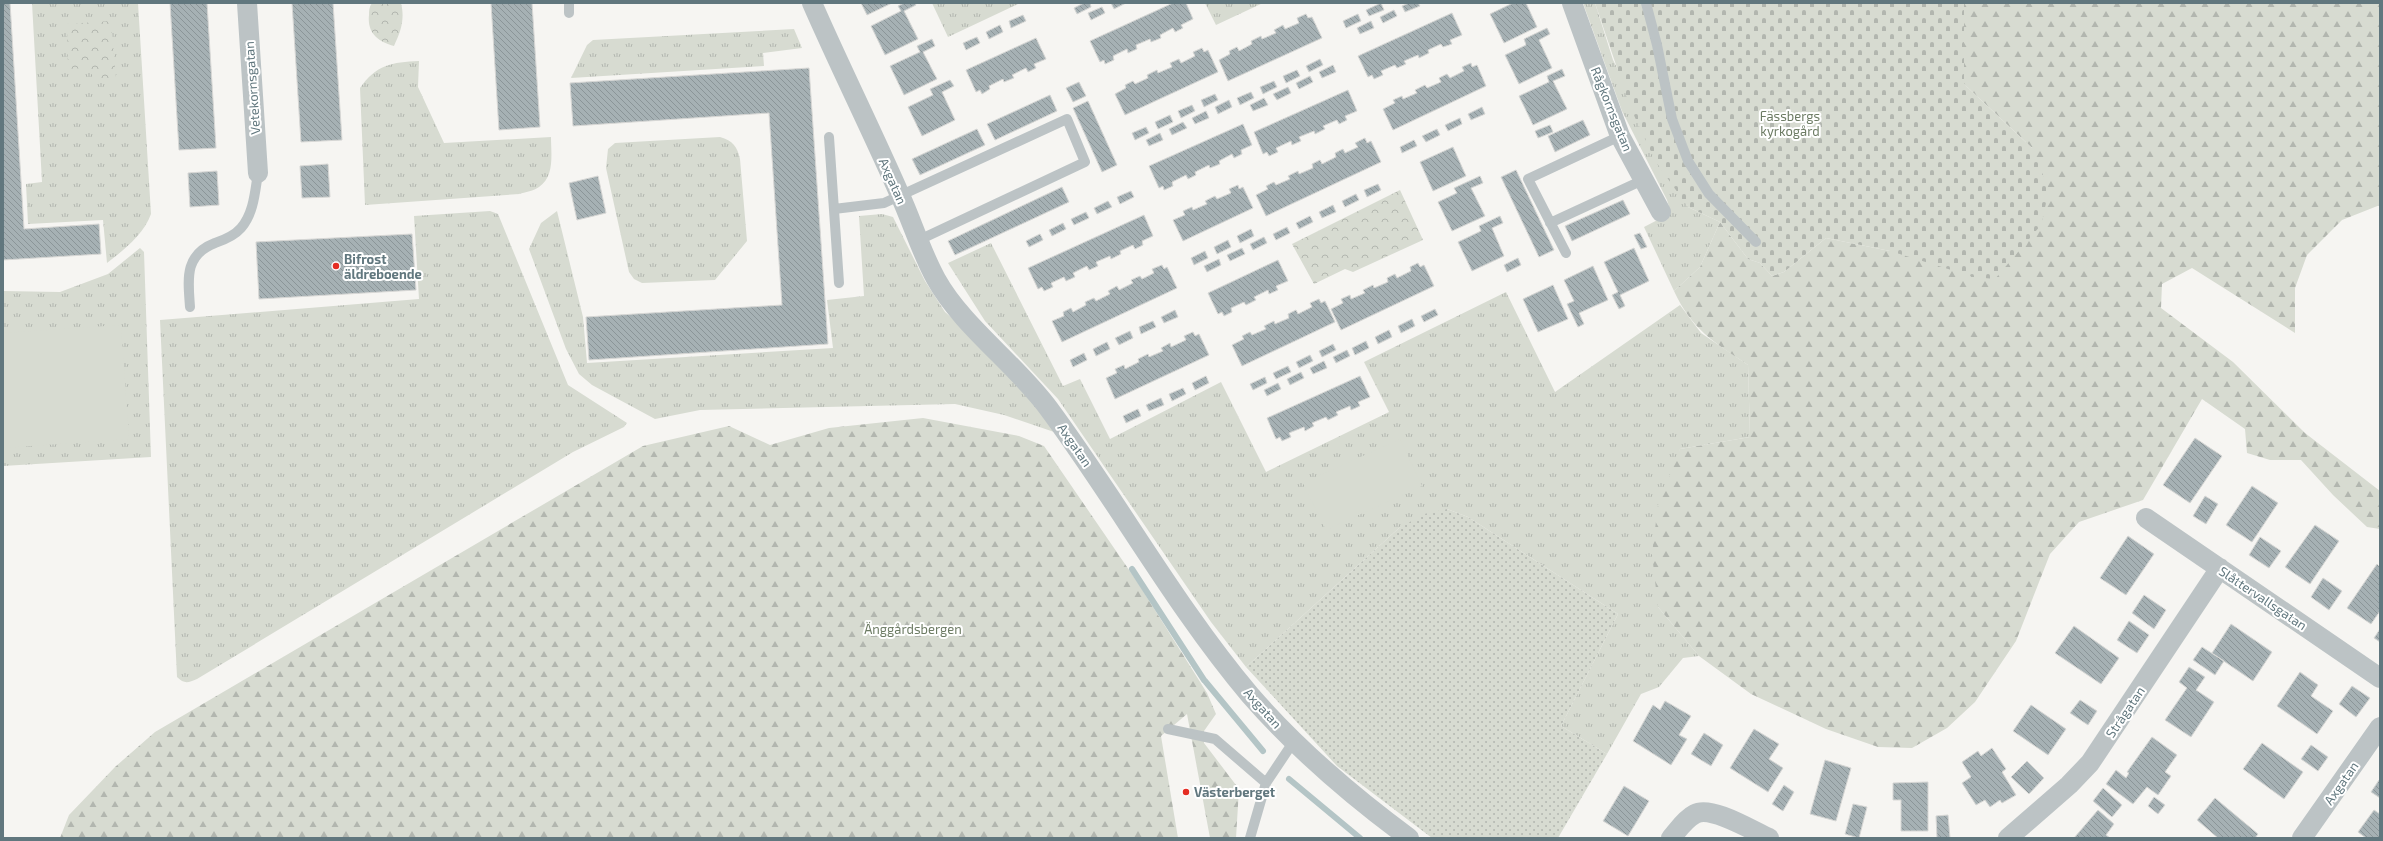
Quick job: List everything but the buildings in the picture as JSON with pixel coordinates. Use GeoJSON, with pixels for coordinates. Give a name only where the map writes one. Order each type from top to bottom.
{"type":"FeatureCollection","features":[{"type":"Feature","properties":{"kind":"street","name":"Vetekornsgatan"},"geometry":{"type":"LineString","coordinates":[[247,3],[258,173]]}},
{"type":"Feature","properties":{"kind":"street","name":"Axgatan"},"geometry":{"type":"LineString","coordinates":[[812,3],[900,195],[935,278],[949,299],[1047,406],[1224,663],[1251,696],[1294,741],[1328,773],[1409,838]]}},
{"type":"Feature","properties":{"kind":"street","name":"Rågkornsgatan"},"geometry":{"type":"LineString","coordinates":[[1572,3],[1620,136],[1661,212]]}},
{"type":"Feature","properties":{"kind":"street","name":"Slåttervallsgatan"},"geometry":{"type":"LineString","coordinates":[[2146,518],[2380,678]]}},
{"type":"Feature","properties":{"kind":"street","name":"Strågatan"},"geometry":{"type":"LineString","coordinates":[[2008,838],[2069,785],[2090,763],[2220,568]]}},
{"type":"Feature","properties":{"kind":"street","name":"Axgatan"},"geometry":{"type":"LineString","coordinates":[[2302,838],[2380,727]]}},
{"type":"Feature","properties":{"kind":"street"},"geometry":{"type":"LineString","coordinates":[[1671,838],[1684,822],[1696,813],[1705,812],[1718,814],[1770,838]]}},
{"type":"Feature","properties":{"kind":"lane"},"geometry":{"type":"LineString","coordinates":[[1646,3],[1657,45],[1672,119],[1688,161],[1709,194],[1756,242]]}},
{"type":"Feature","properties":{"kind":"lane"},"geometry":{"type":"LineString","coordinates":[[834,209],[884,203],[1067,119],[1085,162],[918,240]]}},
{"type":"Feature","properties":{"kind":"lane"},"geometry":{"type":"LineString","coordinates":[[1566,253],[1528,178],[1620,136]]}},
{"type":"Feature","properties":{"kind":"lane"},"geometry":{"type":"LineString","coordinates":[[829,137],[839,283]]}},
{"type":"Feature","properties":{"kind":"lane"},"geometry":{"type":"LineString","coordinates":[[190,307],[188,276],[191,266],[202,249],[222,241],[241,228],[253,205],[258,173]]}},
{"type":"Feature","properties":{"kind":"lane"},"geometry":{"type":"LineString","coordinates":[[1550,223],[1643,180]]}},
{"type":"Feature","properties":{"kind":"lane"},"geometry":{"type":"LineString","coordinates":[[1168,729],[1215,739],[1266,783]]}},
{"type":"Feature","properties":{"kind":"lane"},"geometry":{"type":"LineString","coordinates":[[1250,838],[1266,783],[1294,741]]}},
{"type":"Feature","properties":{"kind":"green space"},"geometry":{"type":"Polygon","coordinates":[[[32,3],[138,3],[151,214],[144,228],[138,235],[127,247],[107,263],[103,220],[28,224],[26,184],[42,182],[32,3]]]}},
{"type":"Feature","properties":{"kind":"green space"},"geometry":{"type":"Polygon","coordinates":[[[372,3],[401,3],[403,14],[402,25],[394,46],[383,42],[372,32],[369,21],[369,9],[372,3]]]}},
{"type":"Feature","properties":{"kind":"green space"},"geometry":{"type":"Polygon","coordinates":[[[932,3],[1020,3],[948,37],[932,3]]]}},
{"type":"Feature","properties":{"kind":"green space"},"geometry":{"type":"Polygon","coordinates":[[[1205,3],[1263,3],[1216,25],[1205,3]]]}},
{"type":"Feature","properties":{"kind":"green space"},"geometry":{"type":"Polygon","coordinates":[[[1583,3],[1595,3],[1613,60],[1688,207],[1720,222],[1700,267],[1674,291],[1644,227],[1671,213],[1667,200],[1622,111],[1583,3]]]}},
{"type":"Feature","properties":{"kind":"green space","name":"Fässbergs kyrkogård"},"geometry":{"type":"Polygon","coordinates":[[[1595,3],[1964,3],[1964,84],[2032,148],[2049,190],[2041,225],[1995,279],[1974,277],[1890,251],[1826,238],[1784,272],[1772,276],[1760,263],[1748,259],[1720,222],[1688,207],[1656,162],[1631,109],[1595,3]]]}},
{"type":"Feature","properties":{"kind":"green space"},"geometry":{"type":"Polygon","coordinates":[[[1964,3],[2380,3],[2380,205],[2342,220],[2307,255],[2295,288],[2295,333],[2192,268],[2162,284],[2161,308],[2233,362],[2305,433],[2380,491],[2380,529],[2367,527],[2333,495],[2301,460],[2270,460],[2247,453],[2245,429],[2202,399],[2143,500],[2079,522],[2050,554],[2016,641],[1975,702],[1947,728],[1912,748],[1878,747],[1826,729],[1751,694],[1699,656],[1658,607],[1652,554],[1658,505],[1680,449],[1750,437],[1748,365],[1714,342],[1696,325],[1688,316],[1674,291],[1700,267],[1720,222],[1748,259],[1760,263],[1772,276],[1784,272],[1826,238],[1890,251],[2032,148],[1964,84],[1964,3]]]}},
{"type":"Feature","properties":{"kind":"green space"},"geometry":{"type":"Polygon","coordinates":[[[111,21],[116,78],[93,80],[91,68],[68,69],[67,24],[111,21]]]}},
{"type":"Feature","properties":{"kind":"green space"},"geometry":{"type":"Polygon","coordinates":[[[794,29],[802,48],[763,53],[764,66],[571,78],[587,45],[593,40],[794,29]]]}},
{"type":"Feature","properties":{"kind":"green space"},"geometry":{"type":"Polygon","coordinates":[[[419,61],[418,87],[444,143],[551,137],[550,171],[544,183],[535,190],[519,194],[365,205],[360,88],[372,74],[385,66],[401,62],[419,61]]]}},
{"type":"Feature","properties":{"kind":"green space"},"geometry":{"type":"Polygon","coordinates":[[[720,137],[728,140],[734,145],[740,159],[747,241],[715,280],[642,283],[634,279],[629,272],[606,168],[608,149],[615,143],[720,137]]]}},
{"type":"Feature","properties":{"kind":"green space"},"geometry":{"type":"Polygon","coordinates":[[[1400,190],[1423,240],[1353,272],[1345,269],[1314,284],[1292,244],[1400,190]]]}},
{"type":"Feature","properties":{"kind":"green space"},"geometry":{"type":"Polygon","coordinates":[[[490,211],[498,214],[568,385],[627,423],[624,427],[573,452],[197,679],[189,682],[182,681],[177,677],[160,320],[419,299],[414,216],[490,211]]]}},
{"type":"Feature","properties":{"kind":"green space"},"geometry":{"type":"Polygon","coordinates":[[[557,211],[583,317],[587,363],[833,348],[827,300],[864,296],[859,216],[882,214],[893,217],[925,281],[945,312],[996,356],[1057,433],[1004,415],[955,404],[700,410],[655,419],[592,385],[579,374],[566,349],[529,249],[541,223],[557,211]]]}},
{"type":"Feature","properties":{"kind":"green space"},"geometry":{"type":"Polygon","coordinates":[[[991,243],[1063,386],[1080,379],[1110,439],[1221,382],[1266,472],[1389,412],[1364,362],[1506,292],[1555,392],[1680,305],[1701,333],[1748,365],[1750,437],[1680,449],[1658,607],[1699,656],[1683,658],[1659,687],[1641,694],[1607,754],[1561,726],[1618,614],[1468,517],[1447,509],[1399,528],[1246,667],[1211,622],[1058,399],[985,321],[948,263],[991,243]]]}},
{"type":"Feature","properties":{"kind":"green space"},"geometry":{"type":"Polygon","coordinates":[[[140,248],[144,252],[151,457],[3,466],[3,291],[60,292],[108,274],[140,248]]]}},
{"type":"Feature","properties":{"kind":"green space"},"geometry":{"type":"Polygon","coordinates":[[[121,325],[129,439],[3,448],[3,333],[121,325]]]}},
{"type":"Feature","properties":{"kind":"green space","name":"Änggårdsbergen"},"geometry":{"type":"Polygon","coordinates":[[[923,418],[1019,436],[1044,446],[1138,583],[1207,693],[1216,714],[1204,731],[1204,743],[1239,789],[1236,838],[1210,838],[1187,714],[1161,736],[1178,838],[60,838],[69,815],[115,767],[155,732],[643,446],[729,426],[770,445],[829,428],[923,418]]]}},
{"type":"Feature","properties":{"kind":"green space"},"geometry":{"type":"Polygon","coordinates":[[[1400,439],[1422,486],[1326,530],[1303,483],[1400,439]]]}},
{"type":"Feature","properties":{"kind":"green space"},"geometry":{"type":"Polygon","coordinates":[[[1447,509],[1468,517],[1618,614],[1561,726],[1607,754],[1558,838],[1432,838],[1337,766],[1246,667],[1399,528],[1424,514],[1447,509]]]}},
{"type":"Feature","properties":{"kind":"waterway"},"geometry":{"type":"LineString","coordinates":[[1132,569],[1204,680]]}},
{"type":"Feature","properties":{"kind":"waterway"},"geometry":{"type":"LineString","coordinates":[[1205,681],[1263,751]]}},
{"type":"Feature","properties":{"kind":"waterway"},"geometry":{"type":"LineString","coordinates":[[1289,779],[1360,838]]}},
{"type":"Feature","properties":{"kind":"place","name":"Bifrost äldreboende"},"geometry":{"type":"Point","coordinates":[336,266]}},
{"type":"Feature","properties":{"kind":"place","name":"Västerberget"},"geometry":{"type":"Point","coordinates":[1186,792]}}]}
